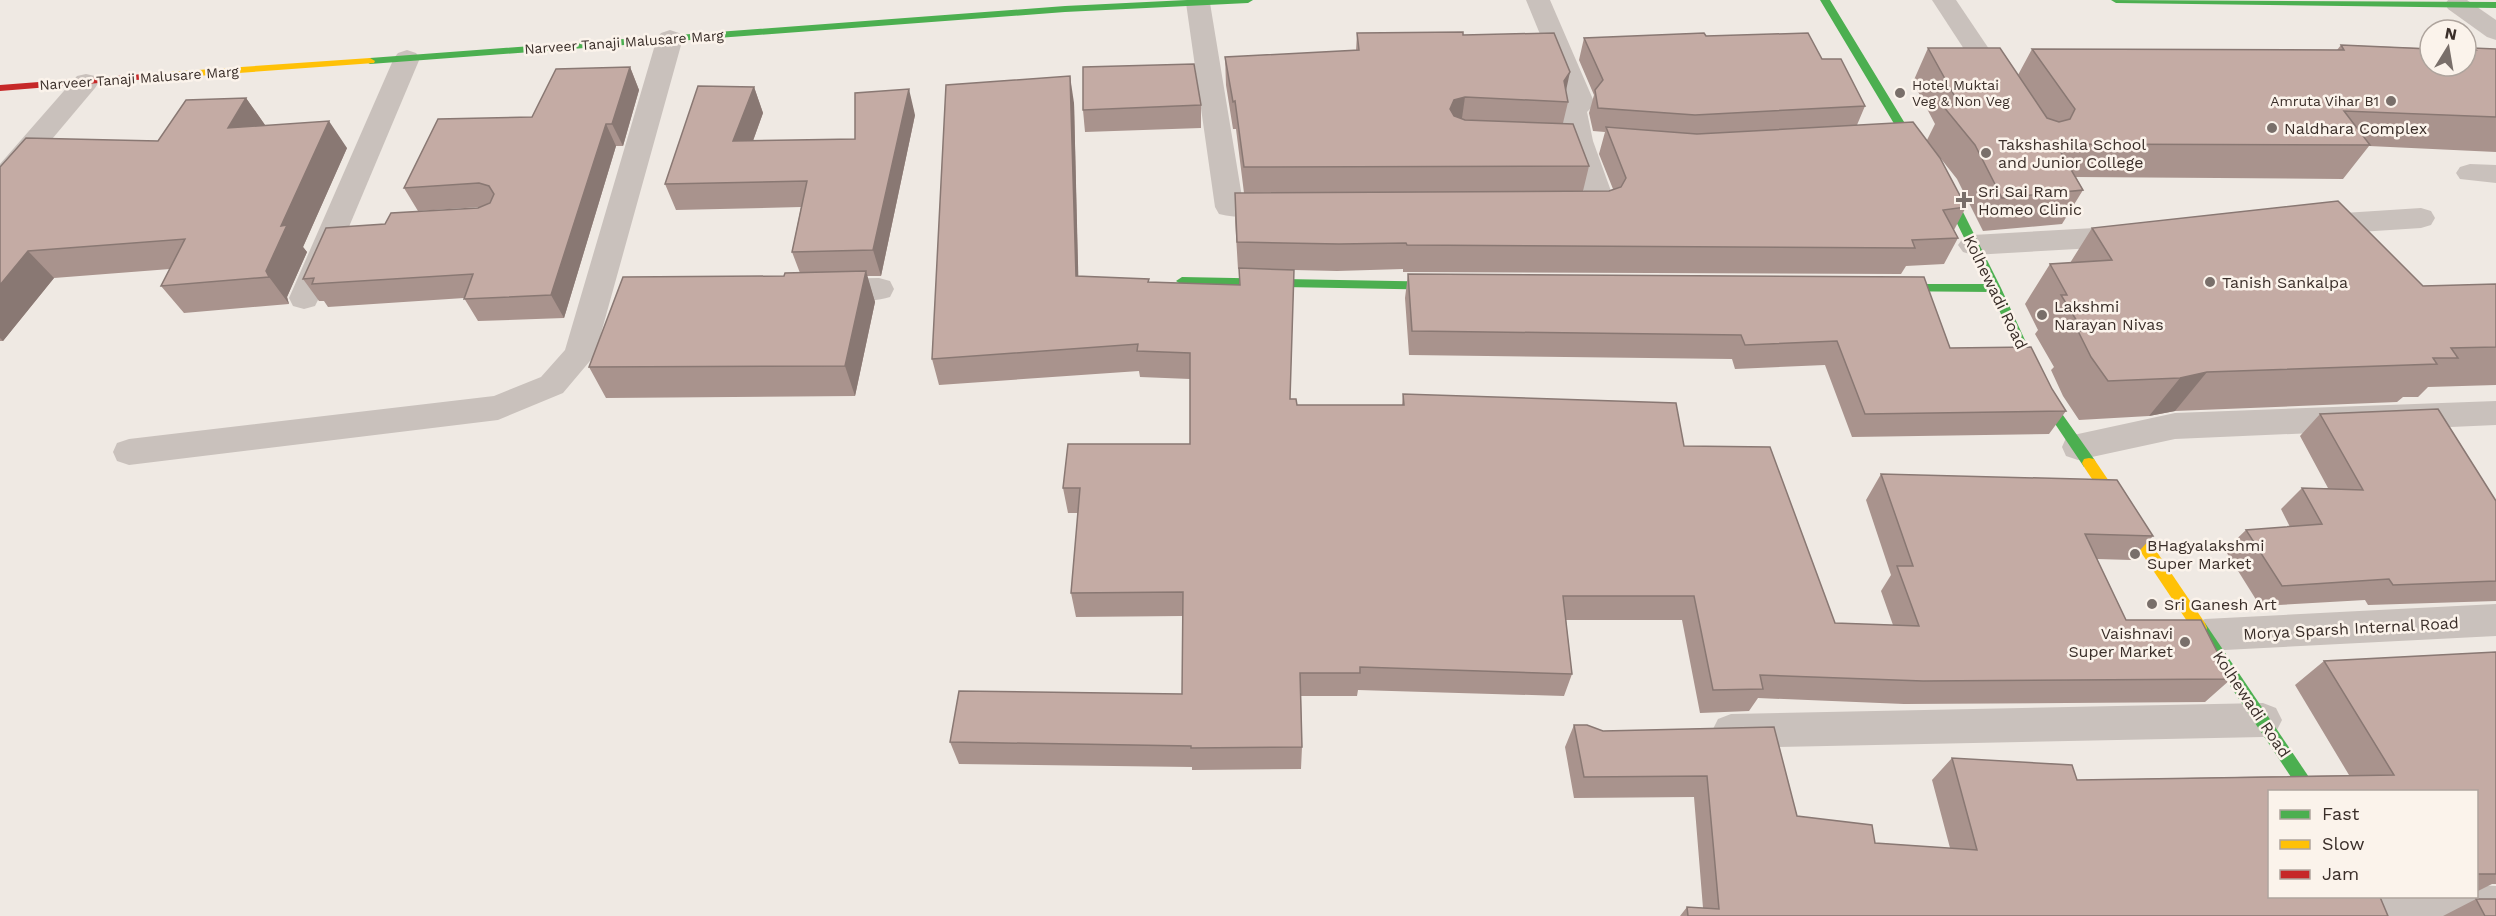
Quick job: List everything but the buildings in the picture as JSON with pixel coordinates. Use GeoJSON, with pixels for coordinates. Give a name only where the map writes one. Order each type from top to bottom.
{"type":"FeatureCollection","features":[{"type":"Feature","properties":{"kind":"main road","name":"Narveer Tanaji Malusare Marg"},"geometry":{"type":"LineString","coordinates":[[0,88],[1065,9],[1248,0]]}},
{"type":"Feature","properties":{"kind":"main road","name":"Kolhewadi Road"},"geometry":{"type":"LineString","coordinates":[[1825,0],[1896,138],[1941,180],[1995,288],[2048,403],[2310,790]]}},
{"type":"Feature","properties":{"kind":"main road"},"geometry":{"type":"LineString","coordinates":[[2116,0],[2496,5]]}},
{"type":"Feature","properties":{"kind":"main road"},"geometry":{"type":"LineString","coordinates":[[1182,281],[1461,286]]}},
{"type":"Feature","properties":{"kind":"main road"},"geometry":{"type":"LineString","coordinates":[[1865,288],[1995,288]]}},
{"type":"Feature","properties":{"kind":"street"},"geometry":{"type":"LineString","coordinates":[[1538,0],[1582,104],[1573,108],[1567,141],[1602,205],[1544,205]]}},
{"type":"Feature","properties":{"kind":"street"},"geometry":{"type":"LineString","coordinates":[[1944,0],[2014,106]]}},
{"type":"Feature","properties":{"kind":"street"},"geometry":{"type":"LineString","coordinates":[[1198,3],[1228,207],[1299,206]]}},
{"type":"Feature","properties":{"kind":"street"},"geometry":{"type":"LineString","coordinates":[[2457,4],[2496,32]]}},
{"type":"Feature","properties":{"kind":"street"},"geometry":{"type":"LineString","coordinates":[[129,452],[498,408],[552,385],[579,355],[608,296],[670,38]]}},
{"type":"Feature","properties":{"kind":"street"},"geometry":{"type":"LineString","coordinates":[[304,298],[407,58]]}},
{"type":"Feature","properties":{"kind":"street"},"geometry":{"type":"LineString","coordinates":[[0,182],[86,82]]}},
{"type":"Feature","properties":{"kind":"street"},"geometry":{"type":"LineString","coordinates":[[1567,141],[1611,143]]}},
{"type":"Feature","properties":{"kind":"street"},"geometry":{"type":"LineString","coordinates":[[2291,226],[2421,218]]}},
{"type":"Feature","properties":{"kind":"street"},"geometry":{"type":"LineString","coordinates":[[334,228],[368,226]]}},
{"type":"Feature","properties":{"kind":"street"},"geometry":{"type":"LineString","coordinates":[[1973,245],[2161,234]]}},
{"type":"Feature","properties":{"kind":"street"},"geometry":{"type":"LineString","coordinates":[[796,291],[879,289]]}},
{"type":"Feature","properties":{"kind":"street"},"geometry":{"type":"LineString","coordinates":[[2078,447],[2175,426],[2496,413]]}},
{"type":"Feature","properties":{"kind":"street","name":"Morya Sparsh Internal Road"},"geometry":{"type":"LineString","coordinates":[[2205,635],[2496,620]]}},
{"type":"Feature","properties":{"kind":"street"},"geometry":{"type":"LineString","coordinates":[[1700,732],[2263,720]]}},
{"type":"Feature","properties":{"kind":"street"},"geometry":{"type":"LineString","coordinates":[[2378,905],[2496,906]]}},
{"type":"Feature","properties":{"kind":"traffic: fast"},"geometry":{"type":"LineString","coordinates":[[370,61],[1065,9],[1248,0]]}},
{"type":"Feature","properties":{"kind":"traffic: fast"},"geometry":{"type":"LineString","coordinates":[[1825,0],[1908,137],[1941,180],[1995,288],[2048,403],[2089,463]]}},
{"type":"Feature","properties":{"kind":"traffic: fast"},"geometry":{"type":"LineString","coordinates":[[2116,0],[2496,5]]}},
{"type":"Feature","properties":{"kind":"traffic: fast"},"geometry":{"type":"LineString","coordinates":[[1182,281],[1450,286]]}},
{"type":"Feature","properties":{"kind":"traffic: fast"},"geometry":{"type":"LineString","coordinates":[[1883,288],[1995,288]]}},
{"type":"Feature","properties":{"kind":"traffic: fast"},"geometry":{"type":"LineString","coordinates":[[2200,628],[2310,790]]}},
{"type":"Feature","properties":{"kind":"traffic: slow"},"geometry":{"type":"LineString","coordinates":[[169,75],[370,61]]}},
{"type":"Feature","properties":{"kind":"traffic: slow"},"geometry":{"type":"LineString","coordinates":[[2089,463],[2200,628]]}},
{"type":"Feature","properties":{"kind":"traffic: jam"},"geometry":{"type":"LineString","coordinates":[[0,88],[169,75]]}},
{"type":"Feature","properties":{"kind":"place","name":"Hotel Muktai Veg & Non Veg"},"geometry":{"type":"Point","coordinates":[1900,93]}},
{"type":"Feature","properties":{"kind":"place","name":"Amruta Vihar B1"},"geometry":{"type":"Point","coordinates":[2391,101]}},
{"type":"Feature","properties":{"kind":"place","name":"Naldhara Complex"},"geometry":{"type":"Point","coordinates":[2272,128]}},
{"type":"Feature","properties":{"kind":"place","name":"Takshashila School and Junior College"},"geometry":{"type":"Point","coordinates":[1986,153]}},
{"type":"Feature","properties":{"kind":"place","name":"Sri Sai Ram Homeo Clinic"},"geometry":{"type":"Point","coordinates":[1964,200]}},
{"type":"Feature","properties":{"kind":"place","name":"Tanish Sankalpa"},"geometry":{"type":"Point","coordinates":[2210,282]}},
{"type":"Feature","properties":{"kind":"place","name":"Lakshmi Narayan Nivas"},"geometry":{"type":"Point","coordinates":[2042,315]}},
{"type":"Feature","properties":{"kind":"place","name":"BHagyalakshmi Super Market"},"geometry":{"type":"Point","coordinates":[2135,554]}},
{"type":"Feature","properties":{"kind":"place","name":"Sri Ganesh Art"},"geometry":{"type":"Point","coordinates":[2152,604]}},
{"type":"Feature","properties":{"kind":"place","name":"Vaishnavi Super Market"},"geometry":{"type":"Point","coordinates":[2185,642]}}]}
